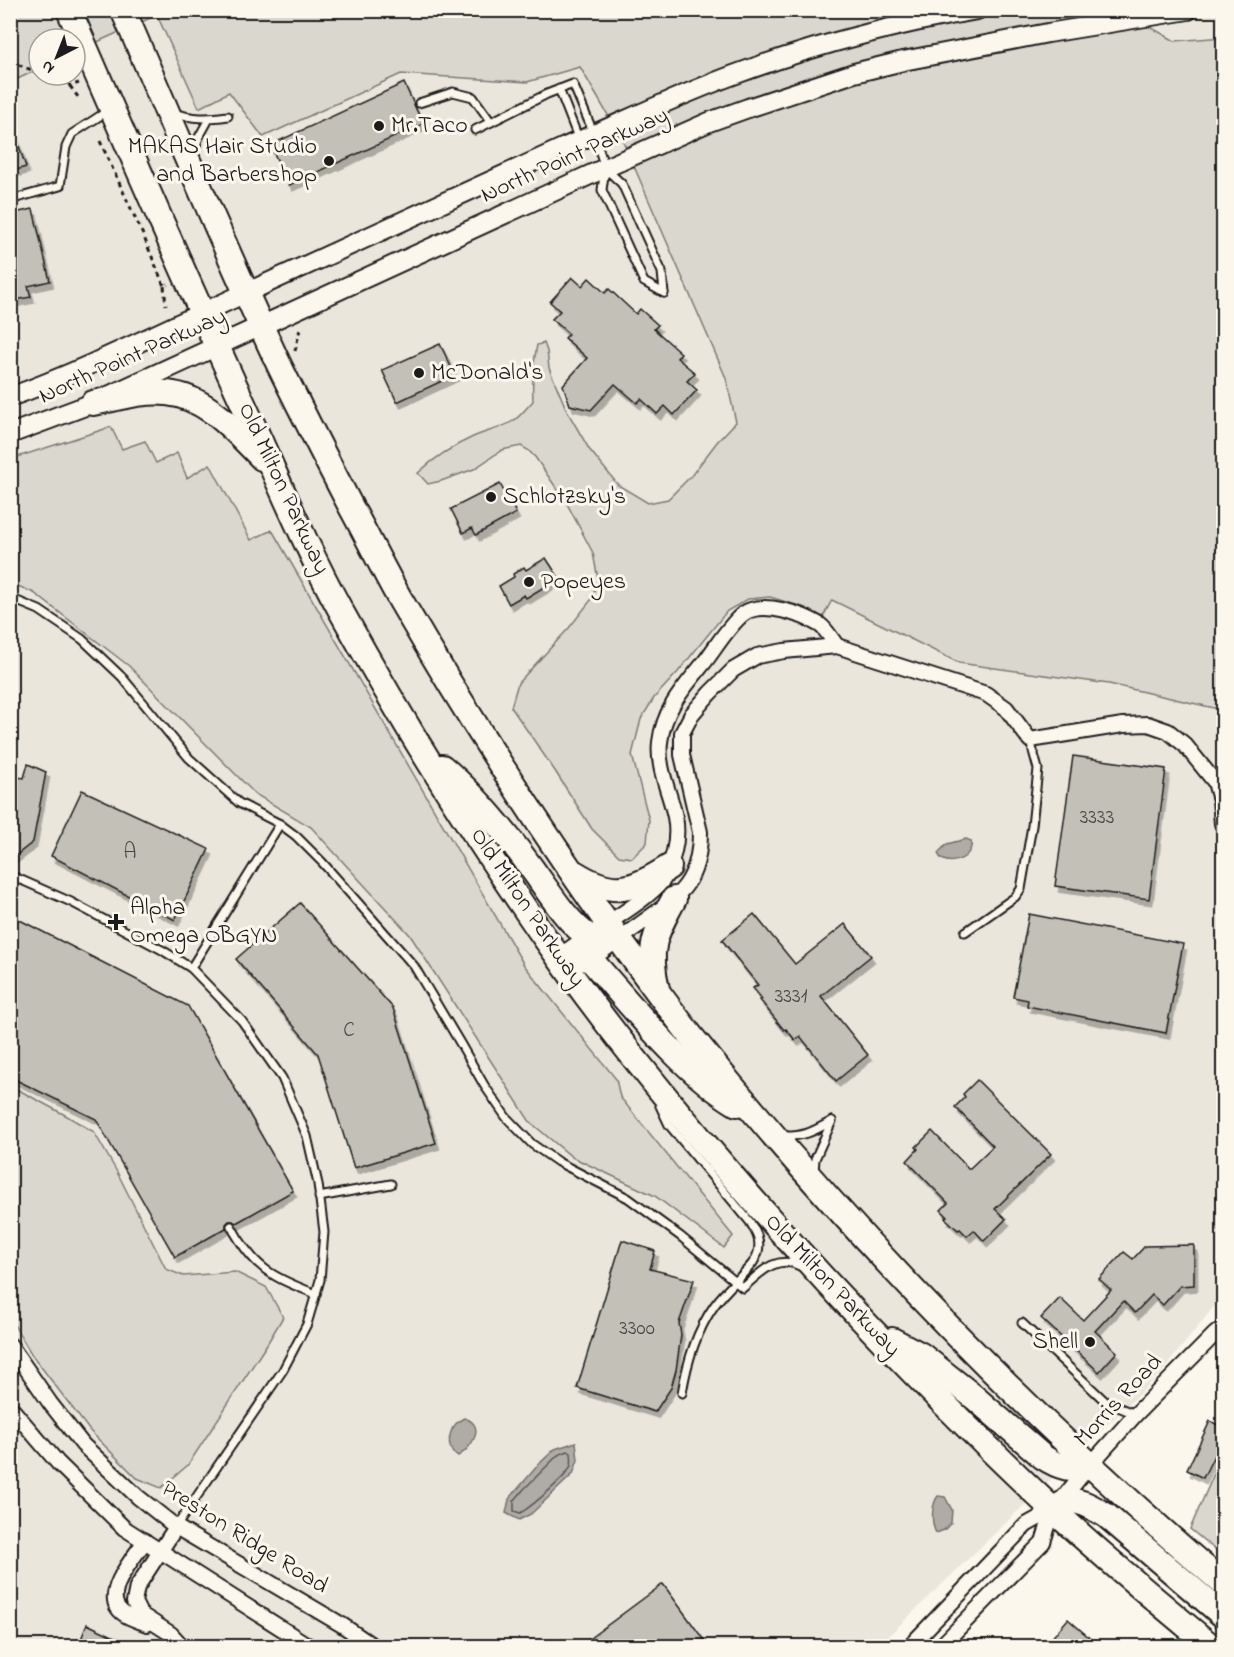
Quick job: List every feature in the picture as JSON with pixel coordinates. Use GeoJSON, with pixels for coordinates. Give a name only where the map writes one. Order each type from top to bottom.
{"type":"FeatureCollection","features":[{"type":"Feature","properties":{"kind":"highway","name":"Old Milton Parkway"},"geometry":{"type":"LineString","coordinates":[[69,10],[145,188],[303,538],[334,598],[421,750],[565,966],[699,1137],[831,1288],[1053,1510],[1211,1646]]}},
{"type":"Feature","properties":{"kind":"highway","name":"Old Milton Parkway"},"geometry":{"type":"LineString","coordinates":[[123,10],[246,294],[336,478],[401,600],[479,733],[570,870],[605,932],[659,994],[757,1116],[892,1268],[1090,1465],[1224,1584]]}},
{"type":"Feature","properties":{"kind":"highway"},"geometry":{"type":"LineString","coordinates":[[93,403],[147,393],[166,393],[186,397],[204,405],[220,418],[272,467]]}},
{"type":"Feature","properties":{"kind":"highway"},"geometry":{"type":"LineString","coordinates":[[421,750],[464,786],[514,844],[566,915],[605,932]]}},
{"type":"Feature","properties":{"kind":"highway"},"geometry":{"type":"LineString","coordinates":[[570,870],[599,886],[613,889],[638,885],[669,867]]}},
{"type":"Feature","properties":{"kind":"highway"},"geometry":{"type":"LineString","coordinates":[[659,994],[652,964],[652,950],[658,930],[674,899]]}},
{"type":"Feature","properties":{"kind":"highway"},"geometry":{"type":"LineString","coordinates":[[565,966],[576,955],[591,960],[667,1046],[718,1093],[757,1116]]}},
{"type":"Feature","properties":{"kind":"highway"},"geometry":{"type":"LineString","coordinates":[[869,1327],[921,1355],[1053,1464],[1076,1469],[1090,1465]]}},
{"type":"Feature","properties":{"kind":"highway"},"geometry":{"type":"LineString","coordinates":[[1053,1510],[1066,1502],[1079,1502],[1107,1516],[1224,1616]]}},
{"type":"Feature","properties":{"kind":"street","name":"North Point Parkway"},"geometry":{"type":"LineString","coordinates":[[10,397],[88,365],[587,138],[718,81],[848,38],[977,10]]}},
{"type":"Feature","properties":{"kind":"street","name":"North Point Parkway"},"geometry":{"type":"LineString","coordinates":[[10,434],[93,403],[709,122],[854,73],[967,48],[1163,12],[1188,10]]}},
{"type":"Feature","properties":{"kind":"street"},"geometry":{"type":"LineString","coordinates":[[565,966],[660,884],[669,867],[676,845],[676,818],[662,772],[660,743],[668,711],[733,624],[744,613],[759,608],[776,609],[799,615],[822,627],[837,646]]}},
{"type":"Feature","properties":{"kind":"street"},"geometry":{"type":"LineString","coordinates":[[591,960],[605,932],[674,899],[689,882],[697,863],[700,832],[682,755],[682,733],[692,714],[733,670],[757,656],[837,646],[986,694],[1006,708],[1030,740],[1123,725],[1148,724],[1168,731],[1185,746],[1215,782],[1220,800],[1222,824]]}},
{"type":"Feature","properties":{"kind":"street","name":"Morris Road"},"geometry":{"type":"LineString","coordinates":[[910,1647],[1026,1525],[1053,1510],[1136,1414],[1224,1327]]}},
{"type":"Feature","properties":{"kind":"street","name":"Preston Ridge Road"},"geometry":{"type":"LineString","coordinates":[[10,1345],[50,1403],[83,1445],[138,1497],[176,1527],[342,1625],[373,1647]]}},
{"type":"Feature","properties":{"kind":"street"},"geometry":{"type":"LineString","coordinates":[[10,1407],[66,1471],[124,1528],[309,1647]]}},
{"type":"Feature","properties":{"kind":"street","name":"Morris Road"},"geometry":{"type":"LineString","coordinates":[[941,1647],[1043,1542],[1053,1510]]}},
{"type":"Feature","properties":{"kind":"street"},"geometry":{"type":"LineString","coordinates":[[176,1527],[137,1587],[134,1602],[140,1614],[171,1634],[182,1647]]}},
{"type":"Feature","properties":{"kind":"street"},"geometry":{"type":"LineString","coordinates":[[145,1541],[118,1582],[115,1591],[116,1604],[123,1613],[171,1634]]}},
{"type":"Feature","properties":{"kind":"lane"},"geometry":{"type":"LineString","coordinates":[[475,130],[573,84],[587,138]]}},
{"type":"Feature","properties":{"kind":"lane"},"geometry":{"type":"LineString","coordinates":[[560,89],[605,168],[622,184],[662,272],[664,293],[644,282],[603,190],[605,168]]}},
{"type":"Feature","properties":{"kind":"lane"},"geometry":{"type":"LineString","coordinates":[[419,103],[453,92],[473,97],[491,122]]}},
{"type":"Feature","properties":{"kind":"lane"},"geometry":{"type":"LineString","coordinates":[[10,200],[60,186],[66,147],[72,134],[111,109]]}},
{"type":"Feature","properties":{"kind":"lane"},"geometry":{"type":"LineString","coordinates":[[168,112],[191,118],[209,119],[228,116]]}},
{"type":"Feature","properties":{"kind":"lane"},"geometry":{"type":"LineString","coordinates":[[190,163],[199,137],[209,119]]}},
{"type":"Feature","properties":{"kind":"lane"},"geometry":{"type":"LineString","coordinates":[[10,598],[39,610],[82,639],[122,677],[189,758],[239,803],[280,824],[296,836],[322,862],[414,966],[484,1085],[506,1117],[532,1144],[558,1162],[628,1198],[680,1236],[742,1288],[772,1265],[784,1261],[797,1264],[831,1288]]}},
{"type":"Feature","properties":{"kind":"lane"},"geometry":{"type":"LineString","coordinates":[[965,932],[1015,897],[1021,889],[1032,826],[1038,769],[1030,740]]}},
{"type":"Feature","properties":{"kind":"lane"},"geometry":{"type":"LineString","coordinates":[[191,968],[280,824]]}},
{"type":"Feature","properties":{"kind":"lane"},"geometry":{"type":"LineString","coordinates":[[10,875],[71,902],[191,968],[242,1021],[282,1078],[307,1136],[320,1197],[324,1232],[320,1280],[307,1324],[283,1371],[176,1527]]}},
{"type":"Feature","properties":{"kind":"lane"},"geometry":{"type":"LineString","coordinates":[[643,1068],[669,1125],[750,1222],[759,1239],[758,1253],[752,1266],[714,1306],[697,1337],[687,1363],[682,1393]]}},
{"type":"Feature","properties":{"kind":"lane"},"geometry":{"type":"LineString","coordinates":[[774,1135],[800,1136],[832,1121],[815,1159],[813,1181]]}},
{"type":"Feature","properties":{"kind":"lane"},"geometry":{"type":"LineString","coordinates":[[320,1197],[391,1184]]}},
{"type":"Feature","properties":{"kind":"lane"},"geometry":{"type":"LineString","coordinates":[[231,1226],[245,1249],[262,1268],[281,1280],[316,1294]]}},
{"type":"Feature","properties":{"kind":"lane"},"geometry":{"type":"LineString","coordinates":[[1022,1323],[1106,1402],[1136,1414]]}},
{"type":"Feature","properties":{"kind":"path"},"geometry":{"type":"LineString","coordinates":[[10,61],[27,68]]}},
{"type":"Feature","properties":{"kind":"path"},"geometry":{"type":"LineString","coordinates":[[71,87],[78,97]]}},
{"type":"Feature","properties":{"kind":"path"},"geometry":{"type":"LineString","coordinates":[[100,141],[164,286],[166,305]]}},
{"type":"Feature","properties":{"kind":"path"},"geometry":{"type":"LineString","coordinates":[[164,286],[168,284]]}},
{"type":"Feature","properties":{"kind":"path"},"geometry":{"type":"LineString","coordinates":[[294,352],[300,329]]}},
{"type":"Feature","properties":{"kind":"shaded area"},"geometry":{"type":"Polygon","coordinates":[[[1120,10],[1175,41],[1223,37],[1223,710],[1109,684],[959,663],[832,600],[823,617],[803,607],[770,597],[748,599],[727,611],[654,698],[641,719],[632,755],[649,820],[647,843],[632,858],[619,856],[592,829],[511,707],[518,683],[569,628],[591,600],[598,579],[593,553],[566,502],[535,457],[521,446],[502,450],[474,469],[441,481],[428,484],[418,473],[451,448],[508,424],[521,414],[533,401],[533,373],[537,345],[544,343],[549,368],[567,411],[589,449],[618,485],[648,503],[668,499],[691,476],[736,422],[726,378],[623,141],[580,67],[527,82],[401,74],[263,137],[229,92],[199,108],[157,15],[87,47],[87,27],[27,27],[27,75],[11,82],[10,11],[1120,10]]]}},
{"type":"Feature","properties":{"kind":"shaded area"},"geometry":{"type":"Polygon","coordinates":[[[1120,11],[1223,11],[1223,37],[1175,41],[1120,11]]]}},
{"type":"Feature","properties":{"kind":"shaded area"},"geometry":{"type":"Polygon","coordinates":[[[157,15],[199,108],[229,92],[263,137],[401,74],[527,82],[580,67],[623,141],[818,593],[959,663],[1109,684],[1223,710],[1223,1295],[1161,1373],[878,1646],[11,1646],[10,82],[27,74],[27,87],[87,87],[87,47],[157,15]]]}},
{"type":"Feature","properties":{"kind":"shaded area"},"geometry":{"type":"Polygon","coordinates":[[[111,427],[122,449],[145,441],[156,463],[177,453],[187,478],[210,464],[251,540],[272,530],[524,965],[616,1079],[620,1097],[733,1236],[724,1248],[655,1196],[572,1157],[530,1122],[410,935],[311,827],[255,794],[129,666],[34,593],[11,583],[11,459],[111,427]]]}},
{"type":"Feature","properties":{"kind":"shaded area"},"geometry":{"type":"Polygon","coordinates":[[[11,1086],[94,1132],[166,1269],[183,1276],[235,1272],[266,1287],[283,1317],[188,1465],[161,1488],[137,1478],[90,1431],[32,1355],[11,1320],[11,1086]]]}},
{"type":"Feature","properties":{"kind":"shaded area"},"geometry":{"type":"Polygon","coordinates":[[[1223,1453],[1223,1556],[1190,1529],[1223,1453]]]}},
{"type":"Feature","properties":{"kind":"water"},"geometry":{"type":"Polygon","coordinates":[[[966,839],[971,841],[971,847],[964,857],[952,861],[941,858],[938,853],[947,844],[966,839]]]}},
{"type":"Feature","properties":{"kind":"water"},"geometry":{"type":"Polygon","coordinates":[[[464,1418],[471,1421],[476,1431],[468,1448],[458,1456],[453,1453],[450,1438],[453,1428],[464,1418]]]}},
{"type":"Feature","properties":{"kind":"water"},"geometry":{"type":"Polygon","coordinates":[[[576,1442],[578,1460],[573,1474],[531,1514],[519,1520],[506,1513],[509,1499],[539,1464],[555,1449],[576,1442]]]}},
{"type":"Feature","properties":{"kind":"water"},"geometry":{"type":"Polygon","coordinates":[[[938,1496],[945,1497],[952,1510],[951,1523],[944,1530],[936,1533],[932,1514],[938,1496]]]}},
{"type":"Feature","properties":{"kind":"building"},"geometry":{"type":"Polygon","coordinates":[[[404,83],[423,124],[289,185],[270,145],[404,83]]]}},
{"type":"Feature","properties":{"kind":"building"},"geometry":{"type":"Polygon","coordinates":[[[10,129],[13,129],[26,167],[10,172],[10,129]]]}},
{"type":"Feature","properties":{"kind":"building"},"geometry":{"type":"Polygon","coordinates":[[[33,209],[50,281],[28,286],[31,297],[10,301],[10,214],[33,209]]]}},
{"type":"Feature","properties":{"kind":"building"},"geometry":{"type":"Polygon","coordinates":[[[572,277],[582,286],[589,278],[605,293],[609,289],[636,314],[640,309],[658,325],[654,329],[681,353],[677,358],[695,373],[687,381],[697,390],[674,415],[665,406],[657,414],[641,399],[637,403],[615,384],[591,410],[570,405],[563,385],[587,358],[565,338],[569,334],[552,319],[560,311],[550,302],[572,277]]]}},
{"type":"Feature","properties":{"kind":"building","name":"McDonald's"},"geometry":{"type":"Polygon","coordinates":[[[440,344],[455,375],[397,402],[382,370],[440,344]]]}},
{"type":"Feature","properties":{"kind":"building","name":"Schlotzsky's"},"geometry":{"type":"Polygon","coordinates":[[[500,484],[516,513],[476,535],[472,528],[463,533],[451,509],[500,484]]]}},
{"type":"Feature","properties":{"kind":"building","name":"Popeyes"},"geometry":{"type":"Polygon","coordinates":[[[546,558],[559,578],[526,598],[524,595],[509,604],[499,586],[514,577],[513,574],[524,567],[526,570],[546,558]]]}},
{"type":"Feature","properties":{"kind":"building"},"geometry":{"type":"Polygon","coordinates":[[[1073,756],[1166,769],[1149,899],[1055,886],[1073,756]]]}},
{"type":"Feature","properties":{"kind":"building"},"geometry":{"type":"Polygon","coordinates":[[[28,764],[46,772],[33,842],[10,860],[10,776],[24,778],[28,764]]]}},
{"type":"Feature","properties":{"kind":"building"},"geometry":{"type":"Polygon","coordinates":[[[82,790],[209,849],[175,920],[51,856],[82,790]]]}},
{"type":"Feature","properties":{"kind":"building"},"geometry":{"type":"Polygon","coordinates":[[[300,903],[393,1008],[436,1143],[354,1168],[318,1054],[236,959],[300,903]]]}},
{"type":"Feature","properties":{"kind":"building"},"geometry":{"type":"Polygon","coordinates":[[[754,914],[795,964],[845,924],[871,956],[821,996],[868,1055],[836,1081],[800,1036],[795,1040],[786,1029],[784,1030],[753,988],[758,985],[722,940],[754,914]]]}},
{"type":"Feature","properties":{"kind":"building"},"geometry":{"type":"Polygon","coordinates":[[[1029,914],[1183,944],[1166,1033],[1027,1006],[1028,1000],[1013,997],[1029,914]]]}},
{"type":"Feature","properties":{"kind":"building"},"geometry":{"type":"Polygon","coordinates":[[[10,915],[188,1006],[293,1191],[236,1223],[229,1221],[226,1228],[175,1257],[96,1119],[10,1077],[10,915]]]}},
{"type":"Feature","properties":{"kind":"building"},"geometry":{"type":"Polygon","coordinates":[[[977,1080],[1051,1154],[995,1209],[1006,1219],[984,1241],[974,1230],[967,1236],[945,1218],[947,1216],[941,1210],[948,1203],[907,1161],[918,1149],[916,1147],[932,1131],[969,1169],[993,1146],[955,1107],[965,1097],[963,1094],[977,1080]]]}},
{"type":"Feature","properties":{"kind":"building"},"geometry":{"type":"Polygon","coordinates":[[[622,1240],[655,1251],[650,1269],[694,1280],[679,1323],[681,1335],[671,1388],[655,1412],[577,1388],[622,1240]]]}},
{"type":"Feature","properties":{"kind":"building"},"geometry":{"type":"Polygon","coordinates":[[[1194,1245],[1194,1285],[1180,1286],[1163,1305],[1152,1295],[1135,1313],[1123,1301],[1095,1331],[1117,1352],[1099,1372],[1041,1318],[1060,1298],[1083,1320],[1111,1290],[1099,1279],[1124,1252],[1133,1259],[1145,1246],[1194,1245]]]}},
{"type":"Feature","properties":{"kind":"building"},"geometry":{"type":"Polygon","coordinates":[[[1210,1421],[1224,1428],[1224,1435],[1203,1478],[1187,1470],[1210,1421]]]}},
{"type":"Feature","properties":{"kind":"building"},"geometry":{"type":"Polygon","coordinates":[[[663,1584],[709,1647],[578,1647],[663,1584]]]}},
{"type":"Feature","properties":{"kind":"building"},"geometry":{"type":"Polygon","coordinates":[[[1068,1619],[1100,1647],[1044,1647],[1068,1619]]]}},
{"type":"Feature","properties":{"kind":"building"},"geometry":{"type":"Polygon","coordinates":[[[87,1624],[136,1647],[78,1647],[87,1624]]]}},
{"type":"Feature","properties":{"kind":"place","name":"Mr.Taco"},"geometry":{"type":"Point","coordinates":[379,126]}},
{"type":"Feature","properties":{"kind":"place","name":"MAKAS Hair Studio and Barbershop"},"geometry":{"type":"Point","coordinates":[329,161]}},
{"type":"Feature","properties":{"kind":"place","name":"McDonald's"},"geometry":{"type":"Point","coordinates":[419,373]}},
{"type":"Feature","properties":{"kind":"place","name":"Schlotzsky's"},"geometry":{"type":"Point","coordinates":[491,497]}},
{"type":"Feature","properties":{"kind":"place","name":"Popeyes"},"geometry":{"type":"Point","coordinates":[529,582]}},
{"type":"Feature","properties":{"kind":"place","name":"Alpha Omega OBGYN"},"geometry":{"type":"Point","coordinates":[116,922]}},
{"type":"Feature","properties":{"kind":"place","name":"Shell"},"geometry":{"type":"Point","coordinates":[1090,1342]}}]}
